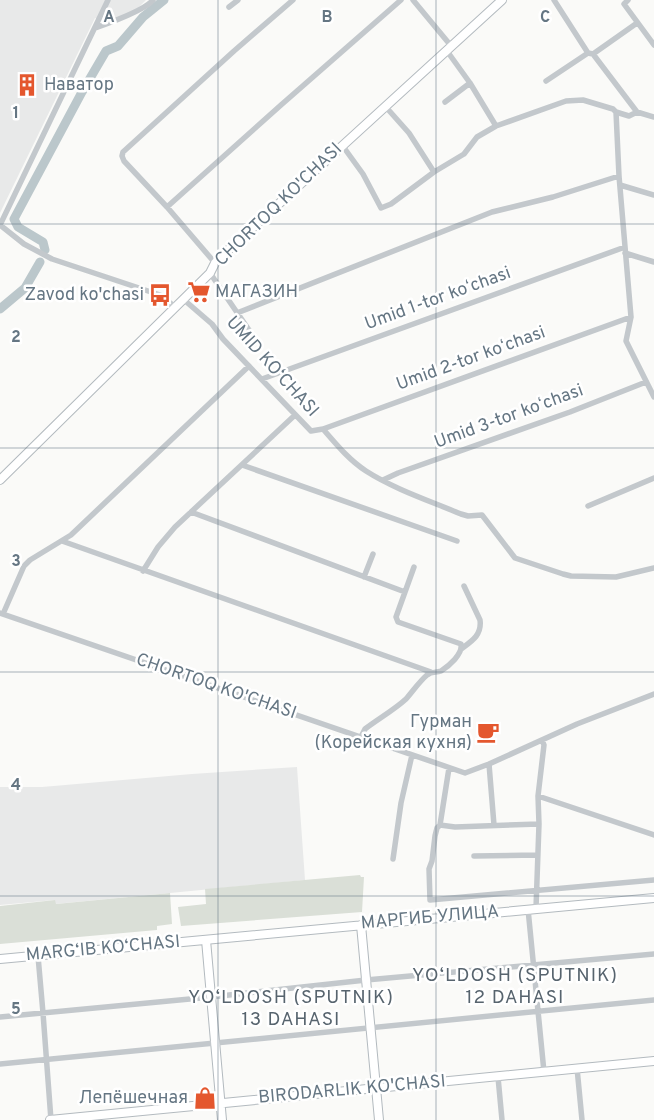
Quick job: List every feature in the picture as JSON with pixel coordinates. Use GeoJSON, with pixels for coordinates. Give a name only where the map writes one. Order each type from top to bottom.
{"type":"FeatureCollection","features":[{"type":"Feature","properties":{"kind":"street"},"geometry":{"type":"LineString","coordinates":[[108,0],[0,225],[39,254],[160,295],[175,307]]}},
{"type":"Feature","properties":{"kind":"street"},"geometry":{"type":"LineString","coordinates":[[94,28],[132,13],[150,4],[153,0]]}},
{"type":"Feature","properties":{"kind":"street"},"geometry":{"type":"LineString","coordinates":[[229,7],[238,0]]}},
{"type":"Feature","properties":{"kind":"street"},"geometry":{"type":"LineString","coordinates":[[216,263],[124,161],[123,152],[293,0]]}},
{"type":"Feature","properties":{"kind":"street"},"geometry":{"type":"LineString","coordinates":[[167,207],[281,104],[401,0]]}},
{"type":"Feature","properties":{"kind":"street"},"geometry":{"type":"LineString","coordinates":[[413,0],[450,49],[496,126]]}},
{"type":"Feature","properties":{"kind":"street","name":"CHORTOQ KO'CHASI"},"geometry":{"type":"LineString","coordinates":[[0,480],[210,273],[216,263],[256,224],[502,0]]}},
{"type":"Feature","properties":{"kind":"street"},"geometry":{"type":"LineString","coordinates":[[554,0],[591,53],[637,112],[654,117]]}},
{"type":"Feature","properties":{"kind":"street"},"geometry":{"type":"LineString","coordinates":[[628,0],[624,4],[654,45]]}},
{"type":"Feature","properties":{"kind":"street"},"geometry":{"type":"LineString","coordinates":[[546,81],[637,23]]}},
{"type":"Feature","properties":{"kind":"street"},"geometry":{"type":"LineString","coordinates":[[445,102],[470,83]]}},
{"type":"Feature","properties":{"kind":"street"},"geometry":{"type":"LineString","coordinates":[[342,145],[363,174],[381,208],[391,204],[434,172],[464,154],[477,137],[496,126],[566,101],[590,102],[613,108],[616,112],[629,116],[637,112]]}},
{"type":"Feature","properties":{"kind":"street"},"geometry":{"type":"LineString","coordinates":[[385,106],[409,133],[434,172]]}},
{"type":"Feature","properties":{"kind":"street"},"geometry":{"type":"LineString","coordinates":[[616,112],[619,176],[631,317],[627,345],[654,397]]}},
{"type":"Feature","properties":{"kind":"street"},"geometry":{"type":"LineString","coordinates":[[237,312],[492,212],[553,197],[619,176]]}},
{"type":"Feature","properties":{"kind":"street"},"geometry":{"type":"LineString","coordinates":[[620,185],[654,195]]}},
{"type":"Feature","properties":{"kind":"street"},"geometry":{"type":"LineString","coordinates":[[625,250],[654,262]]}},
{"type":"Feature","properties":{"kind":"street","name":"Umid 1-tor koʻchasi"},"geometry":{"type":"LineString","coordinates":[[262,379],[625,250]]}},
{"type":"Feature","properties":{"kind":"street"},"geometry":{"type":"LineString","coordinates":[[210,273],[249,330]]}},
{"type":"Feature","properties":{"kind":"street","name":"UMID KO‘CHASI"},"geometry":{"type":"LineString","coordinates":[[183,299],[212,324],[223,339],[312,432],[322,429],[344,454],[366,471],[383,480],[461,514],[468,516],[482,515],[515,558],[570,576],[616,577],[654,568]]}},
{"type":"Feature","properties":{"kind":"street","name":"Umid 2-tor koʻchasi"},"geometry":{"type":"LineString","coordinates":[[322,429],[631,317]]}},
{"type":"Feature","properties":{"kind":"street"},"geometry":{"type":"LineString","coordinates":[[2,614],[24,566],[78,528],[249,366]]}},
{"type":"Feature","properties":{"kind":"street","name":"Umid 3-tor koʻchasi"},"geometry":{"type":"LineString","coordinates":[[383,480],[570,412],[646,382]]}},
{"type":"Feature","properties":{"kind":"street"},"geometry":{"type":"LineString","coordinates":[[143,571],[158,547],[191,512],[295,415]]}},
{"type":"Feature","properties":{"kind":"street"},"geometry":{"type":"LineString","coordinates":[[242,464],[457,541]]}},
{"type":"Feature","properties":{"kind":"street"},"geometry":{"type":"LineString","coordinates":[[588,506],[654,478]]}},
{"type":"Feature","properties":{"kind":"street"},"geometry":{"type":"LineString","coordinates":[[191,512],[405,592]]}},
{"type":"Feature","properties":{"kind":"street"},"geometry":{"type":"LineString","coordinates":[[62,541],[432,672],[442,670],[457,656],[477,636],[481,626],[464,586]]}},
{"type":"Feature","properties":{"kind":"street"},"geometry":{"type":"LineString","coordinates":[[364,577],[373,554]]}},
{"type":"Feature","properties":{"kind":"street"},"geometry":{"type":"LineString","coordinates":[[414,567],[396,617],[398,622],[459,643],[462,649]]}},
{"type":"Feature","properties":{"kind":"street","name":"CHORTOQ KO'CHASI"},"geometry":{"type":"LineString","coordinates":[[2,614],[465,773],[577,724],[654,694]]}},
{"type":"Feature","properties":{"kind":"street"},"geometry":{"type":"LineString","coordinates":[[361,737],[365,729],[405,700],[432,672]]}},
{"type":"Feature","properties":{"kind":"street"},"geometry":{"type":"LineString","coordinates":[[542,740],[544,745],[538,796],[539,824],[536,890],[532,909],[533,965],[544,1072]]}},
{"type":"Feature","properties":{"kind":"street"},"geometry":{"type":"LineString","coordinates":[[393,859],[401,803],[412,755]]}},
{"type":"Feature","properties":{"kind":"street"},"geometry":{"type":"LineString","coordinates":[[489,764],[494,825]]}},
{"type":"Feature","properties":{"kind":"street"},"geometry":{"type":"LineString","coordinates":[[449,768],[440,824],[435,836],[429,869],[430,900],[654,880]]}},
{"type":"Feature","properties":{"kind":"street"},"geometry":{"type":"LineString","coordinates":[[538,796],[654,835]]}},
{"type":"Feature","properties":{"kind":"street"},"geometry":{"type":"LineString","coordinates":[[440,824],[455,827],[539,824]]}},
{"type":"Feature","properties":{"kind":"street"},"geometry":{"type":"LineString","coordinates":[[474,856],[537,855]]}},
{"type":"Feature","properties":{"kind":"street","name":"МАРГИБ УЛИЦА"},"geometry":{"type":"LineString","coordinates":[[206,940],[654,898]]}},
{"type":"Feature","properties":{"kind":"street"},"geometry":{"type":"LineString","coordinates":[[361,924],[379,1120]]}},
{"type":"Feature","properties":{"kind":"street"},"geometry":{"type":"LineString","coordinates":[[206,940],[222,1120]]}},
{"type":"Feature","properties":{"kind":"street","name":"MARG‘IB KO‘CHASI"},"geometry":{"type":"LineString","coordinates":[[0,959],[206,940]]}},
{"type":"Feature","properties":{"kind":"street"},"geometry":{"type":"LineString","coordinates":[[0,1017],[366,980],[654,954]]}},
{"type":"Feature","properties":{"kind":"street"},"geometry":{"type":"LineString","coordinates":[[38,956],[44,1013],[50,1120]]}},
{"type":"Feature","properties":{"kind":"street"},"geometry":{"type":"LineString","coordinates":[[0,1064],[654,1000]]}},
{"type":"Feature","properties":{"kind":"street","name":"BIRODARLIK KO'CHASI"},"geometry":{"type":"LineString","coordinates":[[50,1120],[103,1117],[221,1103],[654,1061]]}},
{"type":"Feature","properties":{"kind":"street"},"geometry":{"type":"LineString","coordinates":[[577,1068],[582,1120]]}},
{"type":"Feature","properties":{"kind":"street"},"geometry":{"type":"LineString","coordinates":[[498,1077],[502,1120]]}},
{"type":"Feature","properties":{"kind":"shaded area"},"geometry":{"type":"Polygon","coordinates":[[[0,0],[146,0],[135,11],[104,23],[95,18],[0,213],[0,0]]]}},
{"type":"Feature","properties":{"kind":"shaded area"},"geometry":{"type":"Polygon","coordinates":[[[297,767],[305,880],[55,904],[55,900],[0,905],[0,787],[42,787],[297,767]]]}},
{"type":"Feature","properties":{"kind":"shaded area"},"geometry":{"type":"Polygon","coordinates":[[[360,875],[364,877],[362,912],[181,926],[178,907],[206,904],[205,889],[360,875]]]}},
{"type":"Feature","properties":{"kind":"shaded area"},"geometry":{"type":"Polygon","coordinates":[[[170,893],[172,924],[157,926],[157,930],[0,944],[0,906],[55,900],[56,904],[170,893]]]}},
{"type":"Feature","properties":{"kind":"waterway"},"geometry":{"type":"LineString","coordinates":[[45,250],[43,242],[18,227],[14,219],[106,51],[118,46],[143,17],[164,0]]}},
{"type":"Feature","properties":{"kind":"waterway"},"geometry":{"type":"LineString","coordinates":[[0,309],[25,288],[40,262]]}},
{"type":"Feature","properties":{"kind":"place","name":"Наватор"},"geometry":{"type":"Point","coordinates":[27,85]}},
{"type":"Feature","properties":{"kind":"place","name":"МАГАЗИН"},"geometry":{"type":"Point","coordinates":[199,292]}},
{"type":"Feature","properties":{"kind":"place","name":"Zavod ko'chasi"},"geometry":{"type":"Point","coordinates":[160,295]}},
{"type":"Feature","properties":{"kind":"place","name":"Гурман (Корейская кухня)"},"geometry":{"type":"Point","coordinates":[488,732]}},
{"type":"Feature","properties":{"kind":"place","name":"Лепёшечная"},"geometry":{"type":"Point","coordinates":[205,1098]}},
{"type":"Feature","properties":{"kind":"district","name":"YO‘LDOSH (SPUTNIK) 12 DAHASI"},"geometry":{"type":"Point","coordinates":[515,987]}},
{"type":"Feature","properties":{"kind":"district","name":"YO‘LDOSH (SPUTNIK) 13 DAHASI"},"geometry":{"type":"Point","coordinates":[291,1009]}}]}
